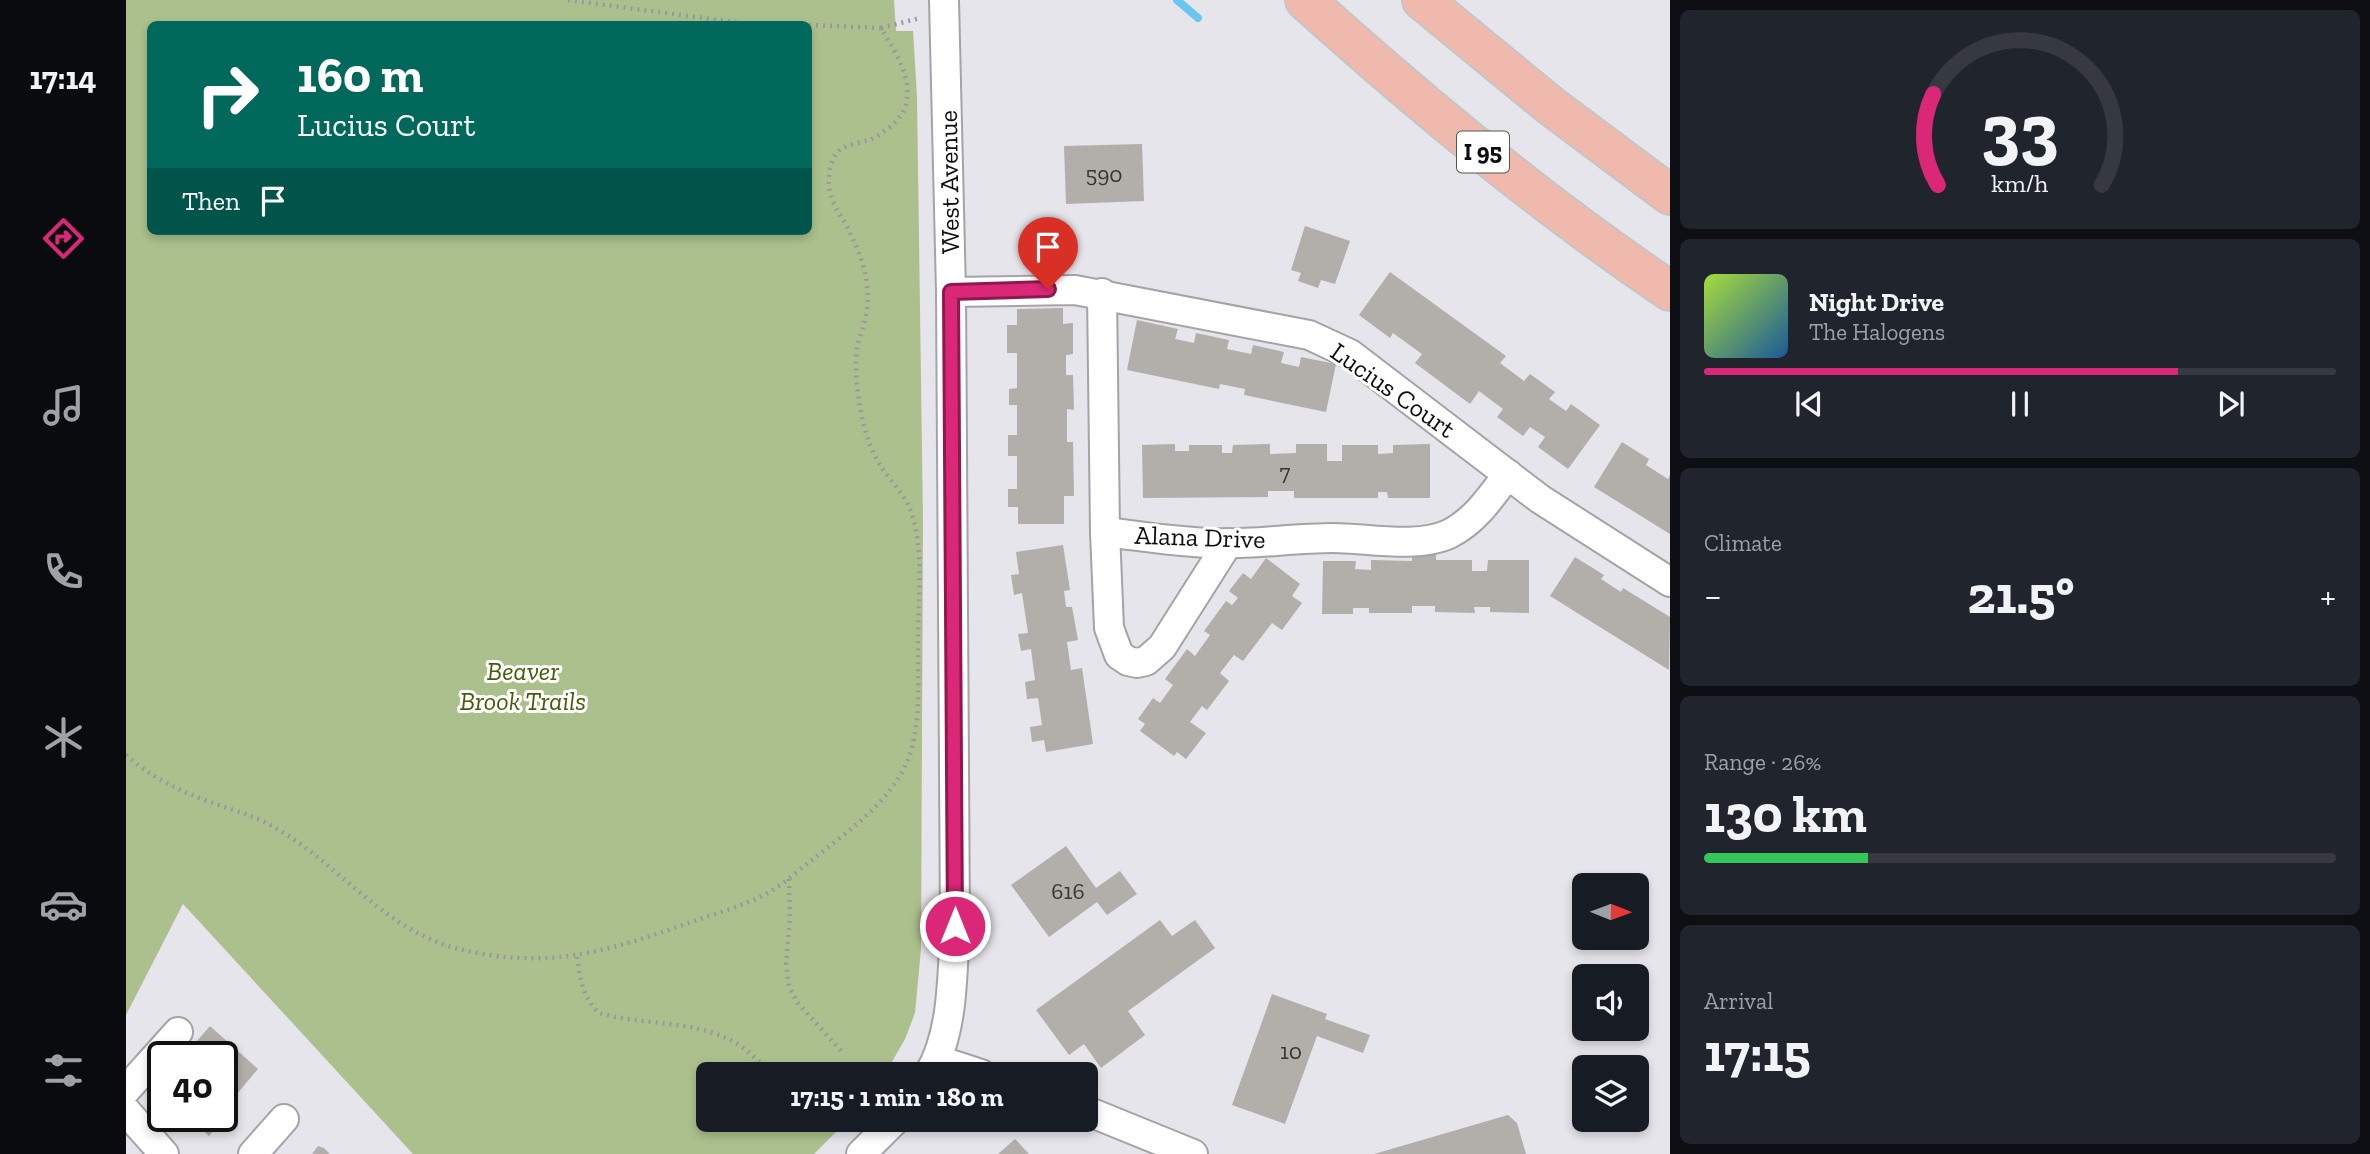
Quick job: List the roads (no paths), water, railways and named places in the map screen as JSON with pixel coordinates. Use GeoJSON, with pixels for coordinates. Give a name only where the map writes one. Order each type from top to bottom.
{"type":"FeatureCollection","features":[{"type":"Feature","properties":{"kind":"highway","name":"I 95"},"geometry":{"type":"LineString","coordinates":[[1305,0],[1354,45],[1502,168],[1580,228],[1670,291]]}},
{"type":"Feature","properties":{"kind":"highway"},"geometry":{"type":"LineString","coordinates":[[1422,0],[1551,106],[1670,195]]}},
{"type":"Feature","properties":{"kind":"street","name":"West Avenue"},"geometry":{"type":"LineString","coordinates":[[935,1062],[951,994],[955,926],[951,292],[945,8]]}},
{"type":"Feature","properties":{"kind":"street","name":"Lucius Court"},"geometry":{"type":"LineString","coordinates":[[951,292],[1048,289],[1102,293],[1309,334],[1350,354],[1540,499],[1670,582]]}},
{"type":"Feature","properties":{"kind":"street","name":"Alana Drive"},"geometry":{"type":"LineString","coordinates":[[1102,293],[1105,532],[1212,543],[1332,538],[1427,540],[1446,535],[1463,526],[1488,503],[1508,474]]}},
{"type":"Feature","properties":{"kind":"street"},"geometry":{"type":"LineString","coordinates":[[1105,532],[1109,628],[1119,655],[1137,663],[1146,661],[1162,647],[1228,543]]}},
{"type":"Feature","properties":{"kind":"street"},"geometry":{"type":"LineString","coordinates":[[126,1090],[178,1032]]}},
{"type":"Feature","properties":{"kind":"street"},"geometry":{"type":"LineString","coordinates":[[126,1111],[164,1154]]}},
{"type":"Feature","properties":{"kind":"street"},"geometry":{"type":"LineString","coordinates":[[1098,1115],[1193,1154]]}},
{"type":"Feature","properties":{"kind":"street"},"geometry":{"type":"LineString","coordinates":[[253,1154],[284,1119]]}},
{"type":"Feature","properties":{"kind":"street"},"geometry":{"type":"LineString","coordinates":[[860,1154],[883,1132]]}},
{"type":"Feature","properties":{"kind":"waterway"},"geometry":{"type":"LineString","coordinates":[[1177,0],[1198,18]]}},
{"type":"Feature","properties":{"kind":"park label","name":"Beaver Brook Trails"},"geometry":{"type":"Point","coordinates":[523,686]}}]}
